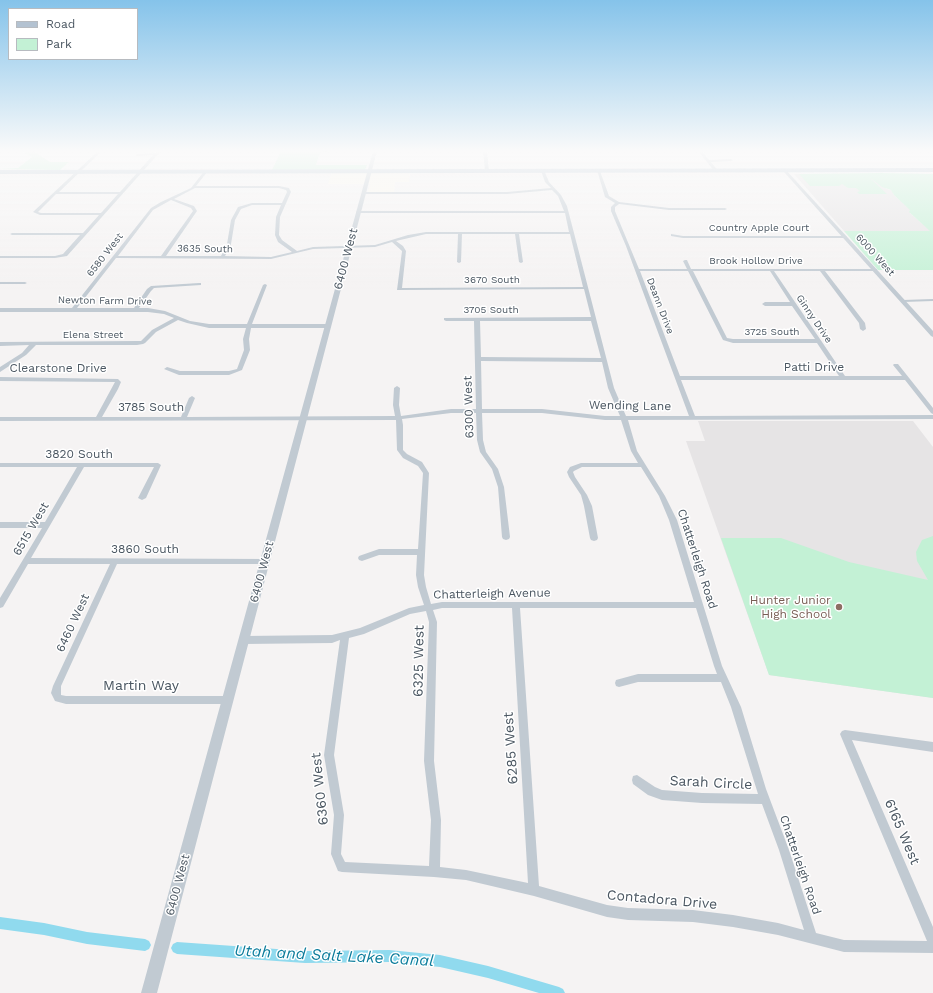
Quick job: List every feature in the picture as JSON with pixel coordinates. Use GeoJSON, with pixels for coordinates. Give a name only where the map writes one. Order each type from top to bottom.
{"type":"FeatureCollection","features":[{"type":"Feature","properties":{"kind":"street"},"geometry":{"type":"LineString","coordinates":[[52,197],[36,213],[103,214]]}},
{"type":"Feature","properties":{"kind":"street"},"geometry":{"type":"LineString","coordinates":[[0,257],[61,257],[66,254],[117,197]]}},
{"type":"Feature","properties":{"kind":"street","name":"6580 West"},"geometry":{"type":"LineString","coordinates":[[73,310],[152,209],[175,197]]}},
{"type":"Feature","properties":{"kind":"street"},"geometry":{"type":"LineString","coordinates":[[286,197],[278,217],[278,238],[296,252]]}},
{"type":"Feature","properties":{"kind":"street","name":"6400 West"},"geometry":{"type":"LineString","coordinates":[[149,993],[363,197]]}},
{"type":"Feature","properties":{"kind":"street","name":"Chatterleigh Road"},"geometry":{"type":"LineString","coordinates":[[560,197],[572,233],[612,392],[624,418],[632,447],[641,465],[659,492],[673,520],[723,678],[736,707],[765,799],[784,850],[812,938]]}},
{"type":"Feature","properties":{"kind":"street"},"geometry":{"type":"LineString","coordinates":[[608,197],[618,203],[667,209],[725,209]]}},
{"type":"Feature","properties":{"kind":"street","name":"6000 West"},"geometry":{"type":"LineString","coordinates":[[810,197],[933,335]]}},
{"type":"Feature","properties":{"kind":"street"},"geometry":{"type":"LineString","coordinates":[[163,257],[195,210],[193,207],[172,199]]}},
{"type":"Feature","properties":{"kind":"street","name":"Deann Drive"},"geometry":{"type":"LineString","coordinates":[[618,203],[613,207],[613,211],[693,418]]}},
{"type":"Feature","properties":{"kind":"street"},"geometry":{"type":"LineString","coordinates":[[222,258],[229,244],[234,218],[242,206],[252,204],[283,204]]}},
{"type":"Feature","properties":{"kind":"street"},"geometry":{"type":"LineString","coordinates":[[358,212],[566,212]]}},
{"type":"Feature","properties":{"kind":"street"},"geometry":{"type":"LineString","coordinates":[[460,233],[460,262]]}},
{"type":"Feature","properties":{"kind":"street"},"geometry":{"type":"LineString","coordinates":[[517,233],[521,262]]}},
{"type":"Feature","properties":{"kind":"street","name":"3635 South"},"geometry":{"type":"LineString","coordinates":[[114,257],[274,258],[316,248],[371,247],[394,242],[408,234],[572,233]]}},
{"type":"Feature","properties":{"kind":"street"},"geometry":{"type":"LineString","coordinates":[[12,234],[84,234]]}},
{"type":"Feature","properties":{"kind":"street","name":"Country Apple Court"},"geometry":{"type":"LineString","coordinates":[[673,235],[683,237],[845,237]]}},
{"type":"Feature","properties":{"kind":"street","name":"3670 South"},"geometry":{"type":"LineString","coordinates":[[394,242],[402,247],[404,251],[399,289],[586,288]]}},
{"type":"Feature","properties":{"kind":"street"},"geometry":{"type":"LineString","coordinates":[[685,261],[690,270]]}},
{"type":"Feature","properties":{"kind":"street","name":"Brook Hollow Drive"},"geometry":{"type":"LineString","coordinates":[[637,270],[875,270]]}},
{"type":"Feature","properties":{"kind":"street","name":"3725 South"},"geometry":{"type":"LineString","coordinates":[[690,270],[722,337],[726,340],[818,341]]}},
{"type":"Feature","properties":{"kind":"street","name":"Ginny Drive"},"geometry":{"type":"LineString","coordinates":[[771,270],[843,378]]}},
{"type":"Feature","properties":{"kind":"street"},"geometry":{"type":"LineString","coordinates":[[821,270],[861,322],[863,329]]}},
{"type":"Feature","properties":{"kind":"street"},"geometry":{"type":"LineString","coordinates":[[0,283],[25,283]]}},
{"type":"Feature","properties":{"kind":"street"},"geometry":{"type":"LineString","coordinates":[[136,310],[150,289],[153,287],[199,284]]}},
{"type":"Feature","properties":{"kind":"street"},"geometry":{"type":"LineString","coordinates":[[167,369],[179,373],[228,373],[237,371],[241,367],[247,351],[246,339],[266,285]]}},
{"type":"Feature","properties":{"kind":"street"},"geometry":{"type":"LineString","coordinates":[[903,301],[933,300]]}},
{"type":"Feature","properties":{"kind":"street"},"geometry":{"type":"LineString","coordinates":[[765,304],[793,304]]}},
{"type":"Feature","properties":{"kind":"street","name":"Newton Farm Drive"},"geometry":{"type":"LineString","coordinates":[[0,310],[136,310],[161,312],[193,323],[209,326],[328,326]]}},
{"type":"Feature","properties":{"kind":"street","name":"Elena Street"},"geometry":{"type":"LineString","coordinates":[[0,344],[139,343],[154,331],[178,318]]}},
{"type":"Feature","properties":{"kind":"street","name":"3705 South"},"geometry":{"type":"LineString","coordinates":[[446,319],[594,319]]}},
{"type":"Feature","properties":{"kind":"street","name":"6300 West"},"geometry":{"type":"LineString","coordinates":[[478,319],[479,411],[482,449],[495,469],[501,487],[506,537]]}},
{"type":"Feature","properties":{"kind":"street","name":"3705 South"},"geometry":{"type":"LineString","coordinates":[[536,319],[537,326]]}},
{"type":"Feature","properties":{"kind":"street","name":"Clearstone Drive"},"geometry":{"type":"LineString","coordinates":[[0,370],[24,354],[34,344]]}},
{"type":"Feature","properties":{"kind":"street"},"geometry":{"type":"LineString","coordinates":[[478,360],[604,360]]}},
{"type":"Feature","properties":{"kind":"street"},"geometry":{"type":"LineString","coordinates":[[542,360],[543,366]]}},
{"type":"Feature","properties":{"kind":"street"},"geometry":{"type":"LineString","coordinates":[[896,364],[933,412]]}},
{"type":"Feature","properties":{"kind":"street","name":"Patti Drive"},"geometry":{"type":"LineString","coordinates":[[678,378],[906,378]]}},
{"type":"Feature","properties":{"kind":"street","name":"Clearstone Drive"},"geometry":{"type":"LineString","coordinates":[[0,379],[116,380],[118,382],[116,389],[98,418]]}},
{"type":"Feature","properties":{"kind":"street"},"geometry":{"type":"LineString","coordinates":[[397,388],[396,401],[398,418]]}},
{"type":"Feature","properties":{"kind":"street"},"geometry":{"type":"LineString","coordinates":[[183,418],[192,398]]}},
{"type":"Feature","properties":{"kind":"street","name":"Wending Lane"},"geometry":{"type":"LineString","coordinates":[[303,418],[398,418],[444,412],[479,411],[549,411],[590,417],[624,418],[933,417]]}},
{"type":"Feature","properties":{"kind":"street","name":"3785 South"},"geometry":{"type":"LineString","coordinates":[[0,419],[303,418]]}},
{"type":"Feature","properties":{"kind":"street","name":"6325 West"},"geometry":{"type":"LineString","coordinates":[[398,418],[400,426],[400,450],[405,456],[420,464],[426,473],[420,579],[432,613],[434,626],[429,769],[436,820],[434,872]]}},
{"type":"Feature","properties":{"kind":"street","name":"3820 South"},"geometry":{"type":"LineString","coordinates":[[0,465],[158,465],[142,498]]}},
{"type":"Feature","properties":{"kind":"street","name":"6515 West"},"geometry":{"type":"LineString","coordinates":[[0,605],[82,465]]}},
{"type":"Feature","properties":{"kind":"street"},"geometry":{"type":"LineString","coordinates":[[594,538],[588,506],[584,495],[572,477],[570,472],[572,468],[582,465],[641,465]]}},
{"type":"Feature","properties":{"kind":"street"},"geometry":{"type":"LineString","coordinates":[[0,525],[47,525]]}},
{"type":"Feature","properties":{"kind":"street"},"geometry":{"type":"LineString","coordinates":[[362,558],[379,552],[422,552]]}},
{"type":"Feature","properties":{"kind":"street","name":"3860 South"},"geometry":{"type":"LineString","coordinates":[[26,561],[265,561]]}},
{"type":"Feature","properties":{"kind":"street","name":"6460 West"},"geometry":{"type":"LineString","coordinates":[[56,696],[57,686],[115,561]]}},
{"type":"Feature","properties":{"kind":"street","name":"Chatterleigh Avenue"},"geometry":{"type":"LineString","coordinates":[[244,640],[323,640],[345,636],[361,631],[402,613],[429,607],[699,604]]}},
{"type":"Feature","properties":{"kind":"street","name":"6285 West"},"geometry":{"type":"LineString","coordinates":[[516,605],[534,890]]}},
{"type":"Feature","properties":{"kind":"street","name":"6360 West"},"geometry":{"type":"LineString","coordinates":[[342,867],[336,854],[339,815],[329,754],[345,636]]}},
{"type":"Feature","properties":{"kind":"street"},"geometry":{"type":"LineString","coordinates":[[619,684],[638,678],[723,678]]}},
{"type":"Feature","properties":{"kind":"street","name":"Martin Way"},"geometry":{"type":"LineString","coordinates":[[56,696],[66,700],[227,700]]}},
{"type":"Feature","properties":{"kind":"street","name":"6165 West"},"geometry":{"type":"LineString","coordinates":[[933,747],[845,734],[933,941]]}},
{"type":"Feature","properties":{"kind":"street","name":"Sarah Circle"},"geometry":{"type":"LineString","coordinates":[[637,780],[652,791],[662,795],[718,799],[765,799]]}},
{"type":"Feature","properties":{"kind":"street","name":"Contadora Drive"},"geometry":{"type":"LineString","coordinates":[[342,867],[466,875],[534,890],[607,911],[628,914],[694,916],[733,921],[854,947],[933,947]]}},
{"type":"Feature","properties":{"kind":"shaded area"},"geometry":{"type":"Polygon","coordinates":[[[814,197],[897,197],[911,210],[910,213],[931,231],[844,231],[814,197]]]}},
{"type":"Feature","properties":{"kind":"shaded area","name":"Hunter Junior High School"},"geometry":{"type":"Polygon","coordinates":[[[698,421],[913,421],[933,447],[933,698],[769,675],[686,441],[705,441],[698,421]]]}},
{"type":"Feature","properties":{"kind":"green space"},"geometry":{"type":"Polygon","coordinates":[[[896,197],[933,197],[933,270],[878,270],[844,231],[930,231],[909,212],[910,210],[896,197]]]}},
{"type":"Feature","properties":{"kind":"green space"},"geometry":{"type":"Polygon","coordinates":[[[933,536],[933,698],[769,675],[721,538],[781,538],[849,562],[928,580],[917,561],[916,552],[922,540],[933,536]]]}},
{"type":"Feature","properties":{"kind":"waterway","name":"Utah and Salt Lake Canal"},"geometry":{"type":"LineString","coordinates":[[0,923],[44,929],[87,938],[145,945]]}},
{"type":"Feature","properties":{"kind":"waterway","name":"Utah and Salt Lake Canal"},"geometry":{"type":"LineString","coordinates":[[177,948],[305,957],[389,956],[440,961],[488,972],[559,993]]}},
{"type":"Feature","properties":{"kind":"place","name":"Hunter Junior High School"},"geometry":{"type":"Point","coordinates":[839,607]}}]}
